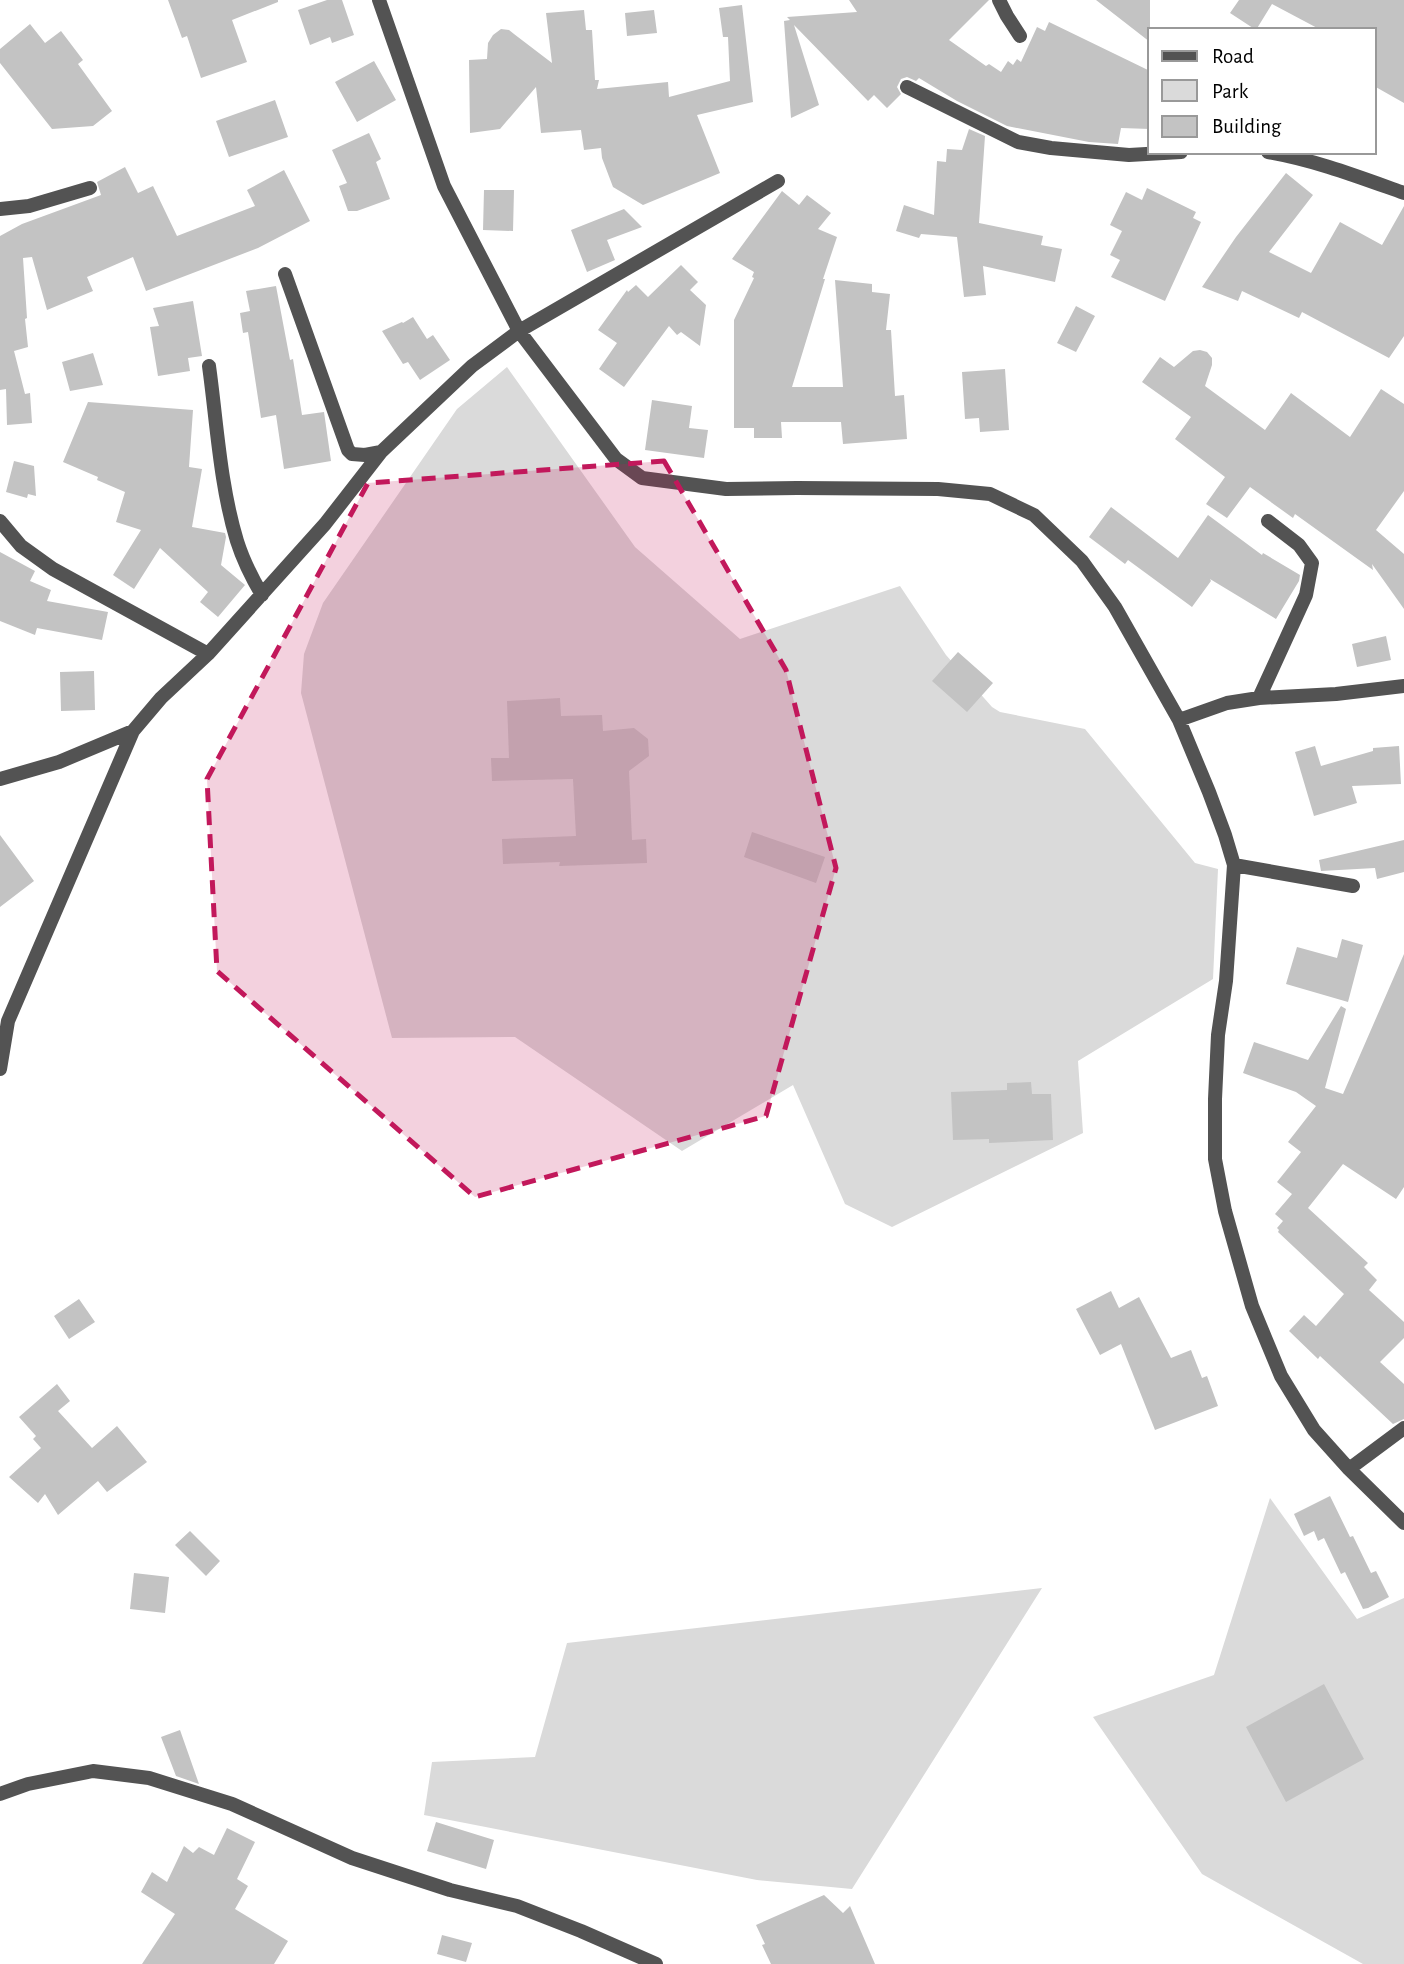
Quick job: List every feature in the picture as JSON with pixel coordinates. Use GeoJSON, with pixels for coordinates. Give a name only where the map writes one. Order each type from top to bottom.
{"type":"FeatureCollection","features":[{"type":"Feature","properties":{"kind":"street"},"geometry":{"type":"LineString","coordinates":[[379,0],[444,186],[519,331],[616,459],[642,478],[726,489],[938,489],[990,494],[1034,515],[1082,561],[1115,607],[1179,720],[1213,803],[1234,865],[1219,1035],[1215,1159],[1252,1306],[1281,1376],[1314,1430],[1404,1523]]}},
{"type":"Feature","properties":{"kind":"street"},"geometry":{"type":"LineString","coordinates":[[999,0],[1020,36]]}},
{"type":"Feature","properties":{"kind":"street"},"geometry":{"type":"LineString","coordinates":[[907,87],[1018,142],[1051,148],[1129,155],[1148,154]]}},
{"type":"Feature","properties":{"kind":"street"},"geometry":{"type":"LineString","coordinates":[[1278,154],[1332,167],[1404,193]]}},
{"type":"Feature","properties":{"kind":"street"},"geometry":{"type":"LineString","coordinates":[[0,1069],[8,1021],[133,731],[161,698],[208,654],[326,524],[381,453],[472,366],[519,331],[778,181]]}},
{"type":"Feature","properties":{"kind":"street"},"geometry":{"type":"LineString","coordinates":[[0,209],[29,206],[90,188]]}},
{"type":"Feature","properties":{"kind":"street"},"geometry":{"type":"LineString","coordinates":[[285,274],[345,443],[352,454],[381,453]]}},
{"type":"Feature","properties":{"kind":"street"},"geometry":{"type":"LineString","coordinates":[[209,366],[225,488],[232,520],[241,551],[262,595]]}},
{"type":"Feature","properties":{"kind":"street"},"geometry":{"type":"LineString","coordinates":[[0,521],[21,546],[53,569],[208,654]]}},
{"type":"Feature","properties":{"kind":"street"},"geometry":{"type":"LineString","coordinates":[[1259,698],[1306,595],[1312,563],[1299,545],[1268,521]]}},
{"type":"Feature","properties":{"kind":"street"},"geometry":{"type":"LineString","coordinates":[[1179,720],[1227,703],[1259,698],[1336,694],[1404,686]]}},
{"type":"Feature","properties":{"kind":"street"},"geometry":{"type":"LineString","coordinates":[[0,779],[60,762],[133,731]]}},
{"type":"Feature","properties":{"kind":"street"},"geometry":{"type":"LineString","coordinates":[[1234,865],[1353,886]]}},
{"type":"Feature","properties":{"kind":"street"},"geometry":{"type":"LineString","coordinates":[[1349,1469],[1404,1428]]}},
{"type":"Feature","properties":{"kind":"street"},"geometry":{"type":"LineString","coordinates":[[0,1794],[28,1784],[93,1771],[149,1778],[232,1804],[352,1857],[450,1890],[517,1906],[656,1964]]}},
{"type":"Feature","properties":{"kind":"highlighted area"},"geometry":{"type":"Polygon","coordinates":[[[664,461],[786,670],[836,868],[766,1116],[475,1197],[217,971],[207,779],[368,483],[664,461]]]}},
{"type":"Feature","properties":{"kind":"green space"},"geometry":{"type":"Polygon","coordinates":[[[507,367],[635,547],[740,639],[900,586],[946,655],[992,707],[1000,712],[1085,729],[1195,863],[1218,869],[1213,979],[1078,1061],[1083,1133],[892,1227],[845,1204],[793,1085],[682,1151],[515,1037],[392,1038],[301,693],[304,654],[323,603],[457,409],[507,367]]]}},
{"type":"Feature","properties":{"kind":"green space"},"geometry":{"type":"Polygon","coordinates":[[[1270,1498],[1357,1619],[1404,1598],[1404,1964],[1363,1964],[1202,1874],[1093,1717],[1214,1675],[1270,1498]]]}},
{"type":"Feature","properties":{"kind":"green space"},"geometry":{"type":"Polygon","coordinates":[[[1042,1588],[852,1889],[757,1880],[424,1815],[432,1762],[535,1757],[567,1643],[1042,1588]]]}},
{"type":"Feature","properties":{"kind":"building"},"geometry":{"type":"Polygon","coordinates":[[[168,0],[278,2],[232,20],[247,62],[201,78],[187,36],[182,38],[168,0]]]}},
{"type":"Feature","properties":{"kind":"building"},"geometry":{"type":"Polygon","coordinates":[[[327,0],[342,0],[354,35],[332,43],[330,37],[310,45],[298,10],[327,0]]]}},
{"type":"Feature","properties":{"kind":"building"},"geometry":{"type":"Polygon","coordinates":[[[849,0],[989,0],[949,40],[986,66],[989,64],[1001,72],[1008,61],[1013,65],[1017,59],[1021,62],[1037,27],[1045,31],[1049,22],[1148,70],[1148,129],[1121,128],[1118,144],[1089,142],[1007,126],[919,78],[916,81],[907,77],[901,79],[897,87],[901,94],[887,108],[874,95],[868,101],[794,25],[819,105],[791,118],[784,21],[790,20],[787,17],[857,12],[849,0]]]}},
{"type":"Feature","properties":{"kind":"building"},"geometry":{"type":"Polygon","coordinates":[[[1096,0],[1150,0],[1148,40],[1096,0]]]}},
{"type":"Feature","properties":{"kind":"building"},"geometry":{"type":"Polygon","coordinates":[[[1239,0],[1404,0],[1404,103],[1376,87],[1376,28],[1317,28],[1272,4],[1257,28],[1230,13],[1239,0]]]}},
{"type":"Feature","properties":{"kind":"building"},"geometry":{"type":"Polygon","coordinates":[[[742,5],[753,102],[697,115],[720,173],[643,205],[613,187],[601,148],[584,150],[581,130],[541,133],[536,87],[500,129],[470,133],[469,60],[487,59],[488,43],[501,29],[509,30],[552,63],[546,13],[584,10],[586,30],[592,30],[595,80],[599,80],[597,89],[668,82],[669,97],[730,81],[728,37],[723,37],[719,8],[742,5]]]}},
{"type":"Feature","properties":{"kind":"building"},"geometry":{"type":"Polygon","coordinates":[[[654,10],[657,33],[627,36],[625,13],[654,10]]]}},
{"type":"Feature","properties":{"kind":"building"},"geometry":{"type":"Polygon","coordinates":[[[30,24],[45,43],[61,31],[83,60],[78,64],[112,111],[93,126],[52,129],[0,63],[0,49],[30,24]]]}},
{"type":"Feature","properties":{"kind":"building"},"geometry":{"type":"Polygon","coordinates":[[[374,61],[396,100],[357,122],[335,82],[374,61]]]}},
{"type":"Feature","properties":{"kind":"building"},"geometry":{"type":"Polygon","coordinates":[[[275,100],[288,137],[229,157],[216,121],[275,100]]]}},
{"type":"Feature","properties":{"kind":"building"},"geometry":{"type":"Polygon","coordinates":[[[969,129],[985,136],[979,223],[1043,236],[1041,245],[1062,249],[1055,282],[983,266],[986,295],[964,297],[957,237],[921,234],[919,238],[896,231],[904,205],[934,215],[937,161],[946,162],[947,149],[962,150],[969,129]]]}},
{"type":"Feature","properties":{"kind":"building"},"geometry":{"type":"Polygon","coordinates":[[[369,133],[381,159],[376,162],[390,199],[357,211],[348,211],[339,186],[347,183],[332,150],[369,133]]]}},
{"type":"Feature","properties":{"kind":"building"},"geometry":{"type":"Polygon","coordinates":[[[125,167],[138,193],[153,186],[177,236],[255,206],[247,190],[284,170],[310,221],[258,248],[146,291],[133,257],[87,277],[93,291],[47,310],[32,257],[23,258],[28,347],[14,351],[25,394],[30,393],[32,423],[7,425],[6,389],[0,390],[0,236],[22,224],[101,195],[97,182],[125,167]]]}},
{"type":"Feature","properties":{"kind":"building"},"geometry":{"type":"Polygon","coordinates":[[[1286,173],[1313,195],[1269,252],[1311,273],[1340,222],[1382,245],[1404,206],[1404,336],[1389,358],[1302,312],[1299,318],[1242,291],[1238,301],[1202,287],[1236,237],[1286,173]]]}},
{"type":"Feature","properties":{"kind":"building"},"geometry":{"type":"Polygon","coordinates":[[[1147,188],[1196,212],[1193,218],[1201,222],[1165,301],[1111,277],[1120,260],[1110,255],[1122,231],[1110,225],[1126,192],[1142,200],[1147,188]]]}},
{"type":"Feature","properties":{"kind":"building"},"geometry":{"type":"Polygon","coordinates":[[[484,190],[514,190],[513,231],[483,230],[484,190]]]}},
{"type":"Feature","properties":{"kind":"building"},"geometry":{"type":"Polygon","coordinates":[[[782,191],[799,205],[807,195],[831,213],[818,229],[837,237],[792,387],[843,387],[835,280],[872,284],[872,292],[890,294],[886,330],[891,330],[895,396],[904,395],[907,439],[843,444],[841,422],[781,422],[782,438],[754,438],[754,428],[734,428],[734,320],[754,278],[754,272],[732,259],[782,191]]]}},
{"type":"Feature","properties":{"kind":"building"},"geometry":{"type":"Polygon","coordinates":[[[624,209],[642,227],[607,240],[615,260],[587,272],[571,230],[624,209]]]}},
{"type":"Feature","properties":{"kind":"building"},"geometry":{"type":"Polygon","coordinates":[[[681,265],[698,282],[690,290],[706,305],[700,346],[681,332],[677,335],[669,326],[624,387],[599,369],[617,343],[598,330],[627,290],[628,292],[636,285],[648,297],[681,265]]]}},
{"type":"Feature","properties":{"kind":"building"},"geometry":{"type":"Polygon","coordinates":[[[276,286],[290,360],[293,359],[302,415],[324,412],[331,461],[284,469],[276,415],[261,418],[248,332],[243,333],[240,313],[250,311],[246,291],[276,286]]]}},
{"type":"Feature","properties":{"kind":"building"},"geometry":{"type":"Polygon","coordinates":[[[193,301],[202,356],[188,358],[190,371],[158,376],[150,327],[159,326],[153,308],[193,301]]]}},
{"type":"Feature","properties":{"kind":"building"},"geometry":{"type":"Polygon","coordinates":[[[1076,306],[1095,316],[1076,352],[1057,343],[1076,306]]]}},
{"type":"Feature","properties":{"kind":"building"},"geometry":{"type":"Polygon","coordinates":[[[413,317],[427,339],[433,335],[450,360],[420,380],[408,362],[403,364],[382,331],[413,317]]]}},
{"type":"Feature","properties":{"kind":"building"},"geometry":{"type":"Polygon","coordinates":[[[1193,351],[1207,352],[1212,358],[1205,386],[1265,430],[1291,393],[1350,437],[1381,389],[1404,404],[1404,491],[1376,530],[1404,554],[1404,609],[1372,564],[1373,570],[1295,514],[1293,518],[1250,487],[1227,518],[1206,504],[1225,477],[1175,439],[1191,417],[1142,382],[1160,357],[1174,367],[1193,351]]]}},
{"type":"Feature","properties":{"kind":"building"},"geometry":{"type":"Polygon","coordinates":[[[93,353],[103,385],[70,391],[62,362],[93,353]]]}},
{"type":"Feature","properties":{"kind":"building"},"geometry":{"type":"Polygon","coordinates":[[[1005,369],[1009,430],[980,432],[979,418],[965,419],[962,372],[1005,369]]]}},
{"type":"Feature","properties":{"kind":"building"},"geometry":{"type":"Polygon","coordinates":[[[652,400],[692,406],[689,428],[708,430],[704,458],[645,450],[652,400]]]}},
{"type":"Feature","properties":{"kind":"building"},"geometry":{"type":"Polygon","coordinates":[[[88,402],[193,410],[189,467],[202,469],[192,527],[225,533],[221,565],[245,585],[218,617],[200,602],[208,592],[160,548],[134,589],[113,575],[141,530],[116,522],[125,492],[63,462],[88,402]]]}},
{"type":"Feature","properties":{"kind":"building"},"geometry":{"type":"Polygon","coordinates":[[[14,461],[34,466],[36,496],[28,494],[27,498],[6,492],[14,461]]]}},
{"type":"Feature","properties":{"kind":"building"},"geometry":{"type":"Polygon","coordinates":[[[1111,507],[1178,558],[1208,515],[1262,555],[1263,553],[1300,575],[1299,581],[1276,619],[1210,579],[1192,607],[1128,560],[1125,564],[1089,537],[1111,507]]]}},
{"type":"Feature","properties":{"kind":"building"},"geometry":{"type":"Polygon","coordinates":[[[0,552],[35,571],[30,581],[51,590],[47,601],[108,612],[102,640],[37,628],[35,635],[0,621],[0,552]]]}},
{"type":"Feature","properties":{"kind":"building"},"geometry":{"type":"Polygon","coordinates":[[[1386,636],[1391,660],[1357,667],[1352,644],[1386,636]]]}},
{"type":"Feature","properties":{"kind":"building"},"geometry":{"type":"Polygon","coordinates":[[[958,652],[993,683],[967,712],[932,681],[958,652]]]}},
{"type":"Feature","properties":{"kind":"building"},"geometry":{"type":"Polygon","coordinates":[[[94,671],[95,710],[61,711],[60,672],[94,671]]]}},
{"type":"Feature","properties":{"kind":"building"},"geometry":{"type":"Polygon","coordinates":[[[560,698],[561,716],[602,715],[603,731],[634,728],[648,739],[649,756],[629,771],[632,840],[646,839],[647,863],[559,866],[560,862],[503,864],[502,839],[576,836],[573,779],[492,781],[491,758],[509,758],[507,701],[560,698]]]}},
{"type":"Feature","properties":{"kind":"building"},"geometry":{"type":"Polygon","coordinates":[[[1315,746],[1321,766],[1373,751],[1373,748],[1399,746],[1401,784],[1352,786],[1357,803],[1314,816],[1295,752],[1315,746]]]}},
{"type":"Feature","properties":{"kind":"building"},"geometry":{"type":"Polygon","coordinates":[[[752,832],[825,857],[816,883],[744,857],[752,832]]]}},
{"type":"Feature","properties":{"kind":"building"},"geometry":{"type":"Polygon","coordinates":[[[0,835],[34,881],[0,907],[0,835]]]}},
{"type":"Feature","properties":{"kind":"building"},"geometry":{"type":"Polygon","coordinates":[[[1404,840],[1404,872],[1377,879],[1375,868],[1321,871],[1319,860],[1404,840]]]}},
{"type":"Feature","properties":{"kind":"building"},"geometry":{"type":"Polygon","coordinates":[[[1342,939],[1363,945],[1348,1002],[1286,984],[1297,947],[1337,958],[1342,939]]]}},
{"type":"Feature","properties":{"kind":"building"},"geometry":{"type":"Polygon","coordinates":[[[1404,954],[1404,1187],[1396,1199],[1343,1164],[1308,1208],[1368,1263],[1364,1267],[1377,1280],[1369,1290],[1404,1322],[1404,1338],[1380,1362],[1404,1384],[1404,1419],[1393,1424],[1289,1331],[1304,1315],[1316,1326],[1344,1294],[1278,1232],[1277,1228],[1283,1221],[1275,1214],[1292,1194],[1277,1182],[1301,1152],[1288,1142],[1316,1106],[1296,1092],[1243,1073],[1254,1042],[1308,1060],[1341,1006],[1346,1009],[1325,1088],[1343,1094],[1404,954]]]}},
{"type":"Feature","properties":{"kind":"building"},"geometry":{"type":"Polygon","coordinates":[[[1031,1082],[1032,1094],[1051,1094],[1053,1140],[989,1143],[989,1139],[953,1140],[951,1092],[1007,1090],[1007,1083],[1031,1082]]]}},
{"type":"Feature","properties":{"kind":"building"},"geometry":{"type":"Polygon","coordinates":[[[1111,1291],[1119,1308],[1139,1297],[1171,1358],[1191,1350],[1202,1378],[1207,1376],[1218,1406],[1155,1430],[1121,1344],[1100,1355],[1076,1309],[1111,1291]]]}},
{"type":"Feature","properties":{"kind":"building"},"geometry":{"type":"Polygon","coordinates":[[[79,1299],[95,1322],[69,1339],[54,1316],[79,1299]]]}},
{"type":"Feature","properties":{"kind":"building"},"geometry":{"type":"Polygon","coordinates":[[[57,1384],[70,1401],[58,1411],[92,1448],[117,1426],[147,1462],[107,1492],[98,1481],[58,1515],[45,1494],[38,1503],[9,1477],[41,1448],[33,1439],[36,1436],[19,1417],[57,1384]]]}},
{"type":"Feature","properties":{"kind":"building"},"geometry":{"type":"Polygon","coordinates":[[[1330,1496],[1371,1573],[1376,1571],[1389,1597],[1368,1608],[1363,1609],[1345,1572],[1341,1574],[1324,1538],[1318,1541],[1314,1531],[1304,1536],[1294,1514],[1330,1496]]]}},
{"type":"Feature","properties":{"kind":"building"},"geometry":{"type":"Polygon","coordinates":[[[190,1531],[220,1561],[206,1576],[175,1545],[190,1531]]]}},
{"type":"Feature","properties":{"kind":"building"},"geometry":{"type":"Polygon","coordinates":[[[134,1573],[169,1577],[165,1613],[130,1609],[134,1573]]]}},
{"type":"Feature","properties":{"kind":"building"},"geometry":{"type":"Polygon","coordinates":[[[1324,1684],[1364,1759],[1286,1802],[1246,1727],[1324,1684]]]}},
{"type":"Feature","properties":{"kind":"building"},"geometry":{"type":"Polygon","coordinates":[[[180,1730],[199,1784],[176,1776],[161,1737],[180,1730]]]}},
{"type":"Feature","properties":{"kind":"building"},"geometry":{"type":"Polygon","coordinates":[[[436,1822],[494,1840],[486,1869],[427,1851],[436,1822]]]}},
{"type":"Feature","properties":{"kind":"building"},"geometry":{"type":"Polygon","coordinates":[[[227,1828],[255,1842],[237,1879],[248,1886],[235,1909],[288,1941],[274,1964],[142,1964],[175,1914],[141,1892],[152,1872],[167,1882],[184,1846],[193,1853],[199,1847],[214,1855],[227,1828]]]}},
{"type":"Feature","properties":{"kind":"building"},"geometry":{"type":"Polygon","coordinates":[[[824,1895],[843,1913],[850,1906],[875,1964],[771,1964],[756,1925],[824,1895]]]}},
{"type":"Feature","properties":{"kind":"building"},"geometry":{"type":"Polygon","coordinates":[[[442,1935],[472,1943],[466,1962],[437,1954],[442,1935]]]}}]}
